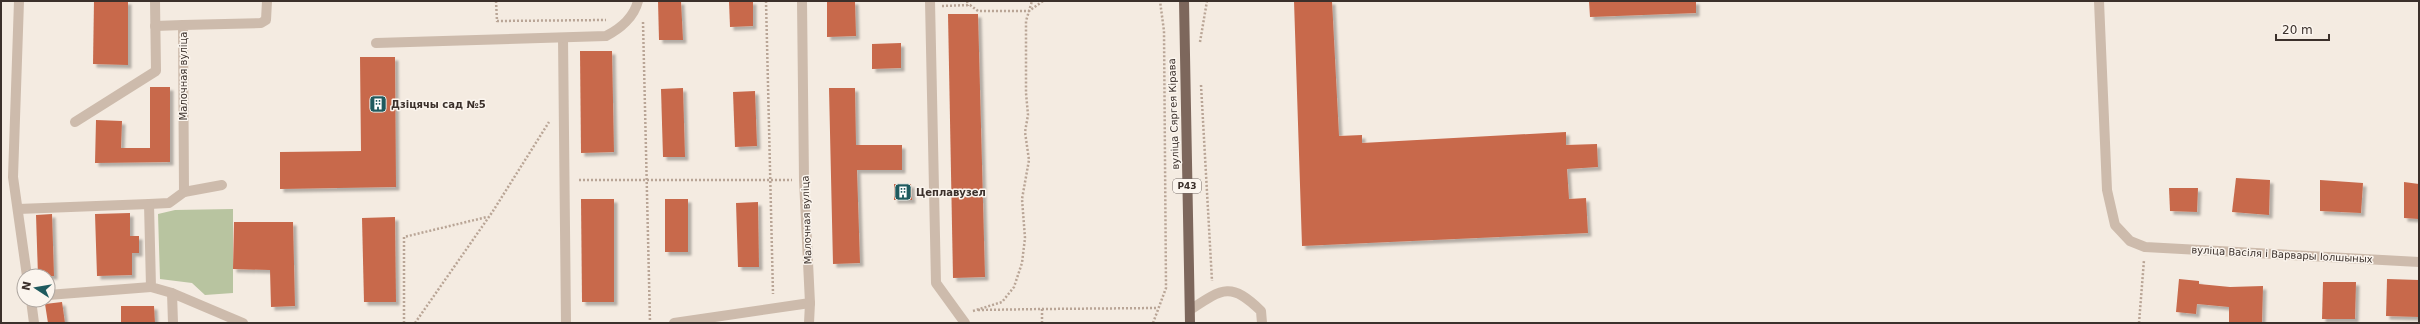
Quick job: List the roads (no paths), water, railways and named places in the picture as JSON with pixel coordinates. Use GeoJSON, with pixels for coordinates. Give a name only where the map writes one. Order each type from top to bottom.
{"type":"FeatureCollection","features":[{"type":"Feature","properties":{"kind":"main road","name":"вуліца Сяргея Кірава"},"geometry":{"type":"LineString","coordinates":[[1184,1],[1190,323]]}},
{"type":"Feature","properties":{"kind":"street"},"geometry":{"type":"LineString","coordinates":[[19,1],[13,178],[27,268]]}},
{"type":"Feature","properties":{"kind":"street"},"geometry":{"type":"LineString","coordinates":[[75,122],[156,71],[155,1]]}},
{"type":"Feature","properties":{"kind":"street","name":"Малочная вуліца"},"geometry":{"type":"LineString","coordinates":[[184,192],[183,26],[261,23],[266,20],[267,1]]}},
{"type":"Feature","properties":{"kind":"street"},"geometry":{"type":"LineString","coordinates":[[376,43],[606,36],[618,30],[633,12],[638,1]]}},
{"type":"Feature","properties":{"kind":"street","name":"Малочная вуліца"},"geometry":{"type":"LineString","coordinates":[[802,1],[804,180],[810,323]]}},
{"type":"Feature","properties":{"kind":"street","name":"вуліца Васіля і Варвары Іолшыных"},"geometry":{"type":"LineString","coordinates":[[2099,1],[2107,190],[2115,225],[2130,241],[2145,247],[2419,262]]}},
{"type":"Feature","properties":{"kind":"street"},"geometry":{"type":"LineString","coordinates":[[930,4],[936,283],[965,323]]}},
{"type":"Feature","properties":{"kind":"street"},"geometry":{"type":"LineString","coordinates":[[155,26],[183,26]]}},
{"type":"Feature","properties":{"kind":"street"},"geometry":{"type":"LineString","coordinates":[[563,38],[566,180],[566,323]]}},
{"type":"Feature","properties":{"kind":"street"},"geometry":{"type":"LineString","coordinates":[[18,209],[169,203],[184,192],[222,185]]}},
{"type":"Feature","properties":{"kind":"street"},"geometry":{"type":"LineString","coordinates":[[149,204],[151,288]]}},
{"type":"Feature","properties":{"kind":"street"},"geometry":{"type":"LineString","coordinates":[[56,294],[151,288],[172,293],[243,323]]}},
{"type":"Feature","properties":{"kind":"street"},"geometry":{"type":"LineString","coordinates":[[1185,323],[1190,310],[1212,295],[1234,290],[1246,296],[1262,311],[1262,323]]}},
{"type":"Feature","properties":{"kind":"street"},"geometry":{"type":"LineString","coordinates":[[172,293],[173,323]]}},
{"type":"Feature","properties":{"kind":"street"},"geometry":{"type":"LineString","coordinates":[[674,323],[773,307],[810,303]]}},
{"type":"Feature","properties":{"kind":"street"},"geometry":{"type":"LineString","coordinates":[[32,308],[34,323]]}},
{"type":"Feature","properties":{"kind":"place","name":"Дзіцячы сад №5"},"geometry":{"type":"Point","coordinates":[378,104]}},
{"type":"Feature","properties":{"kind":"place","name":"Цеплавузел"},"geometry":{"type":"Point","coordinates":[903,192]}}]}
